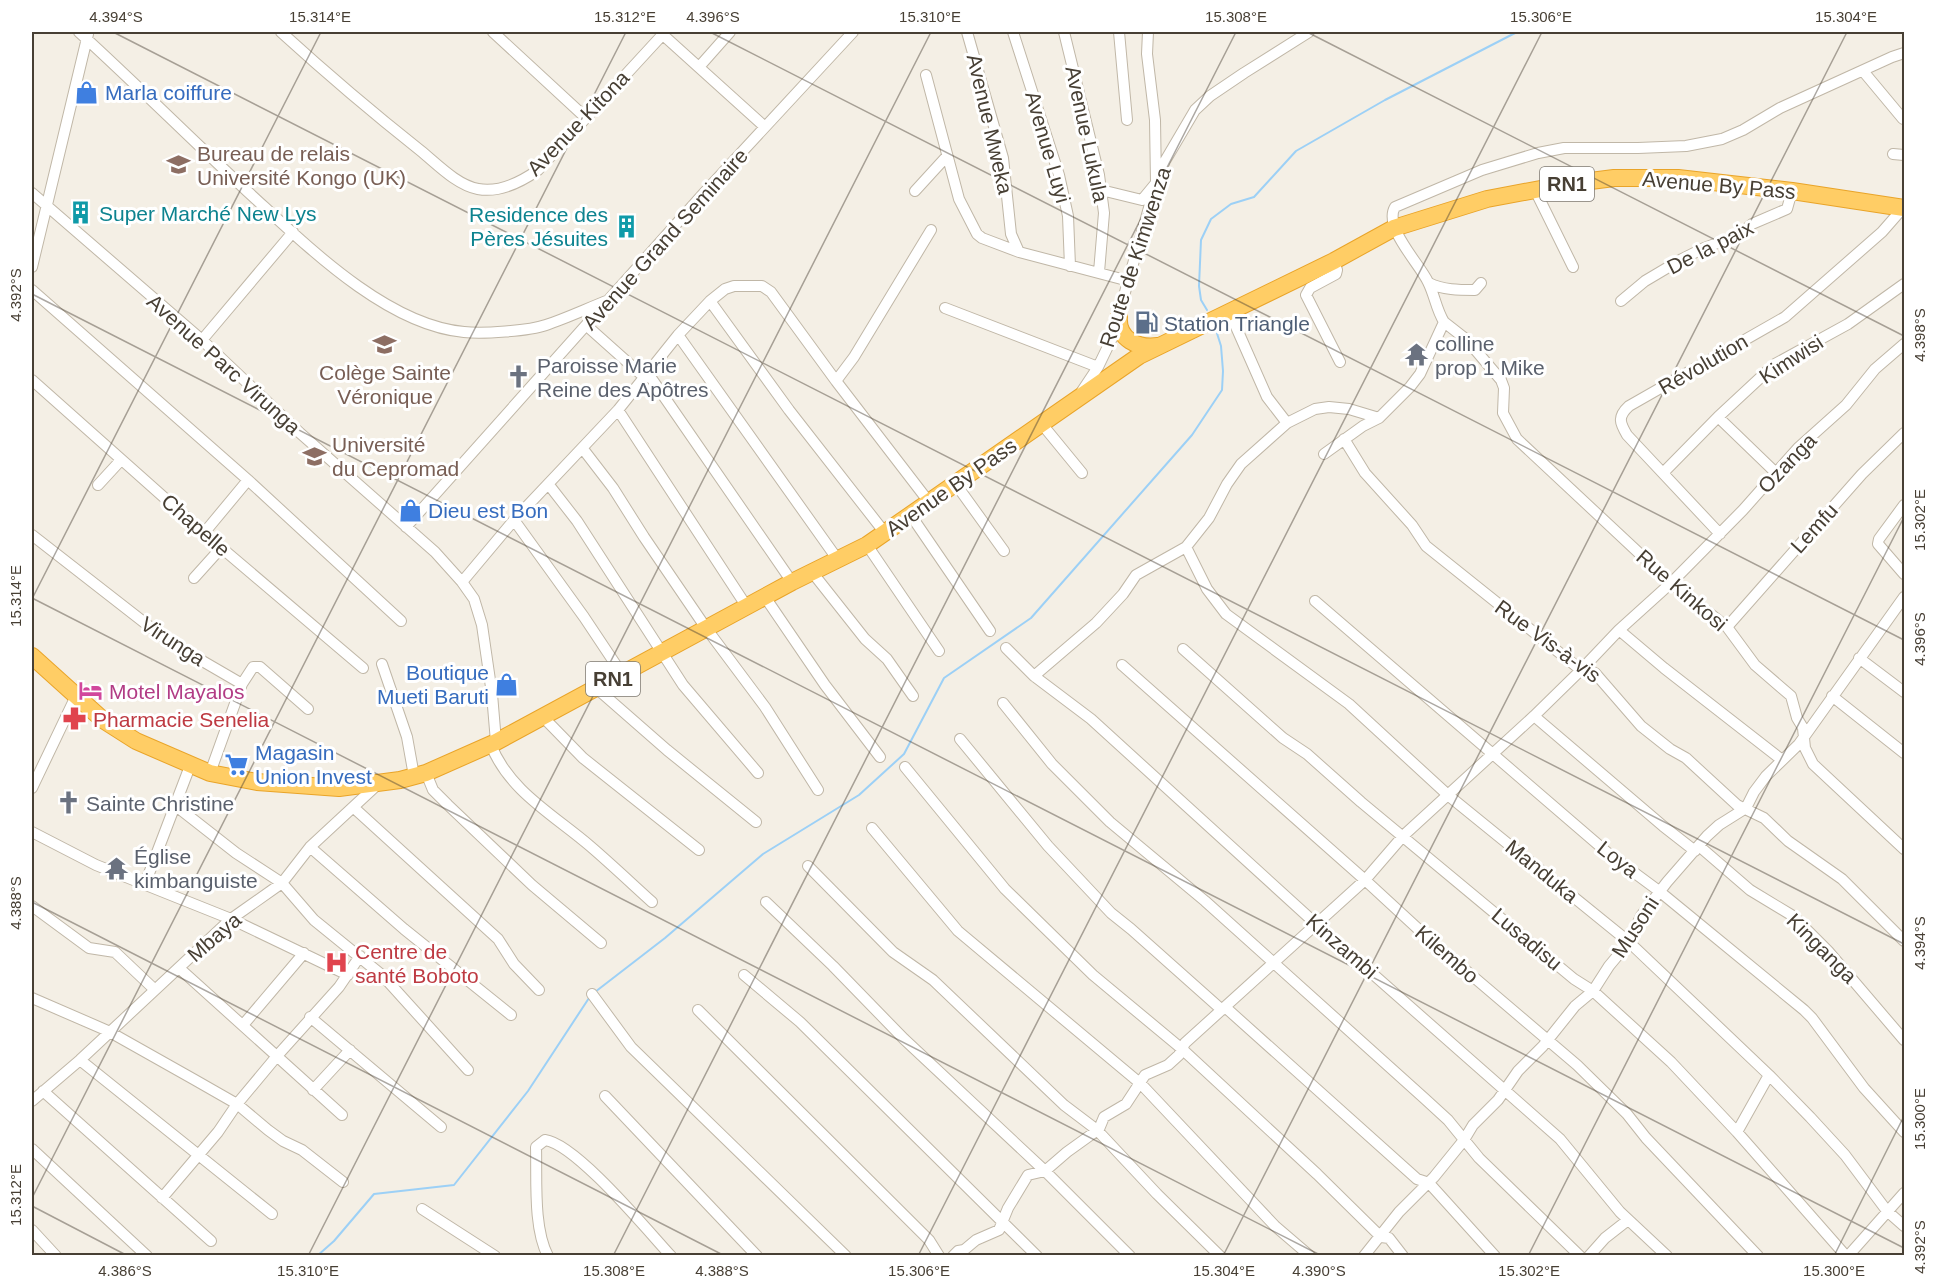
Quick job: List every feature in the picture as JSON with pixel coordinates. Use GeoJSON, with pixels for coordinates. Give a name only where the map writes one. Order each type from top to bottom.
{"type":"FeatureCollection","features":[{"type":"Feature","properties":{"kind":"highway","name":"Avenue By Pass"},"geometry":{"type":"LineString","coordinates":[[32,656],[104,720],[136,741],[210,773],[257,783],[327,788],[378,784],[420,775],[494,743],[792,582],[867,545],[1139,356],[1334,261],[1394,228],[1487,199],[1614,178],[1654,176],[1792,191],[1904,208]]}},
{"type":"Feature","properties":{"kind":"highway"},"geometry":{"type":"LineString","coordinates":[[1119,317],[1122,332],[1134,344],[1146,348],[1162,345]]}},
{"type":"Feature","properties":{"kind":"street","name":"Avenue Kitona"},"geometry":{"type":"LineString","coordinates":[[281,32],[380,119],[457,180],[477,189],[494,190],[525,179],[538,170],[664,33]]}},
{"type":"Feature","properties":{"kind":"street"},"geometry":{"type":"LineString","coordinates":[[493,32],[585,117]]}},
{"type":"Feature","properties":{"kind":"street"},"geometry":{"type":"LineString","coordinates":[[699,67],[730,32]]}},
{"type":"Feature","properties":{"kind":"street","name":"Avenue Grand Seminaire"},"geometry":{"type":"LineString","coordinates":[[406,527],[853,32]]}},
{"type":"Feature","properties":{"kind":"street","name":"Avenue Mweka"},"geometry":{"type":"LineString","coordinates":[[967,32],[1003,158],[1011,234],[1019,252]]}},
{"type":"Feature","properties":{"kind":"street","name":"Avenue Luyi"},"geometry":{"type":"LineString","coordinates":[[1013,32],[1059,175],[1068,216],[1070,266]]}},
{"type":"Feature","properties":{"kind":"street","name":"Avenue Lukula"},"geometry":{"type":"LineString","coordinates":[[1064,32],[1099,175],[1104,213],[1099,272]]}},
{"type":"Feature","properties":{"kind":"street"},"geometry":{"type":"LineString","coordinates":[[1119,32],[1127,120]]}},
{"type":"Feature","properties":{"kind":"street"},"geometry":{"type":"LineString","coordinates":[[1101,190],[1142,200],[1156,183],[1155,120],[1147,54],[1148,32]]}},
{"type":"Feature","properties":{"kind":"street","name":"Route de Kimwenza"},"geometry":{"type":"LineString","coordinates":[[1076,399],[1109,346],[1156,183],[1189,117],[1214,93],[1309,32]]}},
{"type":"Feature","properties":{"kind":"street"},"geometry":{"type":"LineString","coordinates":[[664,33],[765,127]]}},
{"type":"Feature","properties":{"kind":"street"},"geometry":{"type":"LineString","coordinates":[[32,267],[85,34]]}},
{"type":"Feature","properties":{"kind":"street"},"geometry":{"type":"LineString","coordinates":[[85,34],[187,135],[293,232],[335,268],[381,301],[408,316],[432,326],[465,332],[492,332],[544,326],[612,298]]}},
{"type":"Feature","properties":{"kind":"street"},"geometry":{"type":"LineString","coordinates":[[1324,454],[1363,426],[1379,418],[1406,392],[1420,374],[1444,322],[1436,309],[1429,283],[1394,228],[1392,217],[1395,207],[1482,170],[1538,153],[1564,148],[1686,146],[1714,141],[1743,130],[1780,108],[1905,53]]}},
{"type":"Feature","properties":{"kind":"street"},"geometry":{"type":"LineString","coordinates":[[1863,71],[1902,119],[1905,119]]}},
{"type":"Feature","properties":{"kind":"street"},"geometry":{"type":"LineString","coordinates":[[926,75],[958,199],[977,234],[1019,252],[1129,281]]}},
{"type":"Feature","properties":{"kind":"street"},"geometry":{"type":"LineString","coordinates":[[1893,154],[1905,155]]}},
{"type":"Feature","properties":{"kind":"street"},"geometry":{"type":"LineString","coordinates":[[915,191],[947,156]]}},
{"type":"Feature","properties":{"kind":"street"},"geometry":{"type":"LineString","coordinates":[[1535,190],[1573,267]]}},
{"type":"Feature","properties":{"kind":"street","name":"De la paix"},"geometry":{"type":"LineString","coordinates":[[1621,301],[1645,281],[1682,259],[1739,235],[1752,224],[1787,209],[1792,191]]}},
{"type":"Feature","properties":{"kind":"street","name":"Avenue Parc Virunga"},"geometry":{"type":"LineString","coordinates":[[32,193],[202,340],[300,433],[435,552],[462,582],[474,599],[482,625],[492,694],[494,743]]}},
{"type":"Feature","properties":{"kind":"street","name":"Révolution"},"geometry":{"type":"LineString","coordinates":[[1720,534],[1627,435],[1620,422],[1621,414],[1624,410],[1785,317],[1882,232],[1904,208]]}},
{"type":"Feature","properties":{"kind":"street"},"geometry":{"type":"LineString","coordinates":[[836,381],[855,357],[931,230]]}},
{"type":"Feature","properties":{"kind":"street"},"geometry":{"type":"LineString","coordinates":[[202,340],[293,232]]}},
{"type":"Feature","properties":{"kind":"street"},"geometry":{"type":"LineString","coordinates":[[1334,261],[1336,274],[1310,288],[1306,295],[1340,362]]}},
{"type":"Feature","properties":{"kind":"street"},"geometry":{"type":"LineString","coordinates":[[1429,283],[1465,290],[1475,290],[1481,283]]}},
{"type":"Feature","properties":{"kind":"street","name":"Kimwisi"},"geometry":{"type":"LineString","coordinates":[[1663,473],[1775,364],[1848,324],[1905,284]]}},
{"type":"Feature","properties":{"kind":"street"},"geometry":{"type":"LineString","coordinates":[[462,582],[514,520],[618,410],[678,335],[710,301],[725,289],[734,286],[762,286],[771,292],[929,502]]}},
{"type":"Feature","properties":{"kind":"street"},"geometry":{"type":"LineString","coordinates":[[32,290],[248,480],[401,621]]}},
{"type":"Feature","properties":{"kind":"street"},"geometry":{"type":"LineString","coordinates":[[710,301],[789,410],[885,533]]}},
{"type":"Feature","properties":{"kind":"street"},"geometry":{"type":"LineString","coordinates":[[945,308],[1098,367]]}},
{"type":"Feature","properties":{"kind":"street"},"geometry":{"type":"LineString","coordinates":[[1229,311],[1267,397],[1287,423]]}},
{"type":"Feature","properties":{"kind":"street","name":"Rue Kinkosi"},"geometry":{"type":"LineString","coordinates":[[1444,322],[1467,340],[1493,370],[1504,388],[1503,413],[1517,439],[1671,583],[1726,627],[1755,665],[1791,696],[1797,718],[1803,728],[1805,748],[1814,764],[1905,849]]}},
{"type":"Feature","properties":{"kind":"street"},"geometry":{"type":"LineString","coordinates":[[587,326],[645,374],[792,582]]}},
{"type":"Feature","properties":{"kind":"street"},"geometry":{"type":"LineString","coordinates":[[678,335],[838,560]]}},
{"type":"Feature","properties":{"kind":"street","name":"Ozanga"},"geometry":{"type":"LineString","coordinates":[[1002,1223],[1008,1208],[1028,1175],[1045,1171],[1100,1128],[1104,1117],[1124,1107],[1145,1075],[1168,1065],[1179,1055],[1185,1043],[1365,880],[1404,836],[1534,716],[1619,630],[1671,583],[1743,510],[1798,448],[1846,405],[1875,369],[1905,344]]}},
{"type":"Feature","properties":{"kind":"street","name":"Chapelle"},"geometry":{"type":"LineString","coordinates":[[32,381],[221,548],[363,668]]}},
{"type":"Feature","properties":{"kind":"street"},"geometry":{"type":"LineString","coordinates":[[1034,676],[1096,623],[1123,594],[1136,575],[1186,547],[1204,525],[1241,464],[1287,423],[1315,409],[1329,407],[1349,409],[1379,418]]}},
{"type":"Feature","properties":{"kind":"street"},"geometry":{"type":"LineString","coordinates":[[618,410],[747,607]]}},
{"type":"Feature","properties":{"kind":"street"},"geometry":{"type":"LineString","coordinates":[[1718,417],[1775,472]]}},
{"type":"Feature","properties":{"kind":"street"},"geometry":{"type":"LineString","coordinates":[[1041,423],[1082,473]]}},
{"type":"Feature","properties":{"kind":"street","name":"Lemfu"},"geometry":{"type":"LineString","coordinates":[[1726,627],[1862,474],[1905,433]]}},
{"type":"Feature","properties":{"kind":"street","name":"Rue Vis-à-vis"},"geometry":{"type":"LineString","coordinates":[[1344,439],[1365,473],[1412,525],[1426,546],[1581,670],[1590,670],[1595,673],[1641,726],[1686,758],[1737,805],[1764,819],[1788,841],[1842,879],[1905,940]]}},
{"type":"Feature","properties":{"kind":"street"},"geometry":{"type":"LineString","coordinates":[[583,448],[613,488],[650,547],[706,628],[765,707],[818,789]]}},
{"type":"Feature","properties":{"kind":"street"},"geometry":{"type":"LineString","coordinates":[[98,485],[122,460]]}},
{"type":"Feature","properties":{"kind":"street"},"geometry":{"type":"LineString","coordinates":[[204,533],[248,480]]}},
{"type":"Feature","properties":{"kind":"street"},"geometry":{"type":"LineString","coordinates":[[955,483],[1004,551]]}},
{"type":"Feature","properties":{"kind":"street"},"geometry":{"type":"LineString","coordinates":[[549,485],[578,520],[683,686],[758,773]]}},
{"type":"Feature","properties":{"kind":"street"},"geometry":{"type":"LineString","coordinates":[[1905,505],[1879,538],[1878,544],[1905,574]]}},
{"type":"Feature","properties":{"kind":"street"},"geometry":{"type":"LineString","coordinates":[[910,514],[990,631]]}},
{"type":"Feature","properties":{"kind":"street"},"geometry":{"type":"LineString","coordinates":[[514,520],[622,674]]}},
{"type":"Feature","properties":{"kind":"street","name":"Virunga"},"geometry":{"type":"LineString","coordinates":[[32,535],[168,642],[242,684]]}},
{"type":"Feature","properties":{"kind":"street"},"geometry":{"type":"LineString","coordinates":[[867,545],[939,651]]}},
{"type":"Feature","properties":{"kind":"street","name":"Manduka"},"geometry":{"type":"LineString","coordinates":[[1186,547],[1207,589],[1226,614],[1348,704],[1449,796],[1629,942],[1769,1075],[1845,1155],[1887,1211]]}},
{"type":"Feature","properties":{"kind":"street"},"geometry":{"type":"LineString","coordinates":[[194,578],[221,548]]}},
{"type":"Feature","properties":{"kind":"street"},"geometry":{"type":"LineString","coordinates":[[812,572],[865,639],[887,659],[913,696]]}},
{"type":"Feature","properties":{"kind":"street"},"geometry":{"type":"LineString","coordinates":[[765,597],[825,684],[880,757]]}},
{"type":"Feature","properties":{"kind":"street","name":"Musoni"},"geometry":{"type":"LineString","coordinates":[[1364,1256],[1399,1212],[1429,1183],[1464,1140],[1473,1125],[1493,1106],[1518,1071],[1543,1046],[1575,1005],[1593,991],[1609,966],[1629,942],[1641,916],[1659,891],[1719,825],[1746,808],[1754,792],[1804,738],[1859,658],[1905,597]]}},
{"type":"Feature","properties":{"kind":"street","name":"Loya"},"geometry":{"type":"LineString","coordinates":[[1315,601],[1609,854],[1659,891],[1804,1010],[1864,1088],[1905,1132]]}},
{"type":"Feature","properties":{"kind":"street"},"geometry":{"type":"LineString","coordinates":[[1619,630],[1782,760]]}},
{"type":"Feature","properties":{"kind":"street","name":"Kinzambi"},"geometry":{"type":"LineString","coordinates":[[1006,648],[1034,676],[1091,719],[1316,924],[1560,1139],[1628,1220],[1667,1256]]}},
{"type":"Feature","properties":{"kind":"street","name":"Lusadisu"},"geometry":{"type":"LineString","coordinates":[[1183,649],[1283,738],[1307,754],[1574,979],[1593,991],[1671,1062],[1737,1131],[1847,1256]]}},
{"type":"Feature","properties":{"kind":"street"},"geometry":{"type":"LineString","coordinates":[[1859,658],[1900,688],[1905,676]]}},
{"type":"Feature","properties":{"kind":"street"},"geometry":{"type":"LineString","coordinates":[[382,664],[420,775],[462,820],[532,885],[601,943]]}},
{"type":"Feature","properties":{"kind":"street","name":"Kilembo"},"geometry":{"type":"LineString","coordinates":[[1122,665],[1429,939],[1548,1039],[1627,1114],[1674,1169],[1758,1256]]}},
{"type":"Feature","properties":{"kind":"street"},"geometry":{"type":"LineString","coordinates":[[210,773],[242,684],[253,667],[261,667],[308,709]]}},
{"type":"Feature","properties":{"kind":"street"},"geometry":{"type":"LineString","coordinates":[[596,687],[667,750],[756,822]]}},
{"type":"Feature","properties":{"kind":"street"},"geometry":{"type":"LineString","coordinates":[[32,788],[76,696]]}},
{"type":"Feature","properties":{"kind":"street"},"geometry":{"type":"LineString","coordinates":[[1832,696],[1905,753]]}},
{"type":"Feature","properties":{"kind":"street"},"geometry":{"type":"LineString","coordinates":[[1003,703],[1052,764],[1110,822],[1274,962],[1448,1120],[1464,1140],[1577,1255]]}},
{"type":"Feature","properties":{"kind":"street","name":"Kinganga"},"geometry":{"type":"LineString","coordinates":[[1534,716],[1654,819],[1697,848],[1750,890],[1793,916],[1828,951],[1905,1040]]}},
{"type":"Feature","properties":{"kind":"street"},"geometry":{"type":"LineString","coordinates":[[543,717],[584,758],[699,850]]}},
{"type":"Feature","properties":{"kind":"street"},"geometry":{"type":"LineString","coordinates":[[960,739],[1048,846],[1111,913],[1418,1179],[1429,1183],[1495,1256]]}},
{"type":"Feature","properties":{"kind":"street"},"geometry":{"type":"LineString","coordinates":[[494,743],[507,773],[524,793],[589,845],[652,902]]}},
{"type":"Feature","properties":{"kind":"street"},"geometry":{"type":"LineString","coordinates":[[145,884],[190,766]]}},
{"type":"Feature","properties":{"kind":"street"},"geometry":{"type":"LineString","coordinates":[[905,767],[1005,889],[1093,975],[1182,1049],[1381,1237],[1389,1238],[1403,1256]]}},
{"type":"Feature","properties":{"kind":"street","name":"Mbaya"},"geometry":{"type":"LineString","coordinates":[[32,1101],[80,1060],[108,1031],[231,919],[282,882],[310,847],[378,784]]}},
{"type":"Feature","properties":{"kind":"street"},"geometry":{"type":"LineString","coordinates":[[176,806],[236,853],[282,882],[314,920],[383,976],[468,1070]]}},
{"type":"Feature","properties":{"kind":"street"},"geometry":{"type":"LineString","coordinates":[[353,807],[498,939],[514,964],[539,990]]}},
{"type":"Feature","properties":{"kind":"street"},"geometry":{"type":"LineString","coordinates":[[872,828],[958,931],[1141,1084],[1275,1226],[1310,1256]]}},
{"type":"Feature","properties":{"kind":"street"},"geometry":{"type":"LineString","coordinates":[[32,832],[96,865],[231,919],[348,975]]}},
{"type":"Feature","properties":{"kind":"street"},"geometry":{"type":"LineString","coordinates":[[310,847],[404,929],[511,1015]]}},
{"type":"Feature","properties":{"kind":"street"},"geometry":{"type":"LineString","coordinates":[[808,866],[893,952],[933,980],[1064,1105],[1097,1130],[1220,1256]]}},
{"type":"Feature","properties":{"kind":"street"},"geometry":{"type":"LineString","coordinates":[[766,902],[904,1039],[1045,1171],[1130,1256]]}},
{"type":"Feature","properties":{"kind":"street"},"geometry":{"type":"LineString","coordinates":[[32,906],[89,948],[115,952],[154,989]]}},
{"type":"Feature","properties":{"kind":"street"},"geometry":{"type":"LineString","coordinates":[[243,1025],[304,953]]}},
{"type":"Feature","properties":{"kind":"street"},"geometry":{"type":"LineString","coordinates":[[162,1198],[218,1132],[237,1104],[277,1056],[333,994],[360,956]]}},
{"type":"Feature","properties":{"kind":"street"},"geometry":{"type":"LineString","coordinates":[[179,968],[342,1115]]}},
{"type":"Feature","properties":{"kind":"street"},"geometry":{"type":"LineString","coordinates":[[744,975],[800,1022],[1037,1256]]}},
{"type":"Feature","properties":{"kind":"street"},"geometry":{"type":"LineString","coordinates":[[592,994],[631,1047],[846,1256]]}},
{"type":"Feature","properties":{"kind":"street"},"geometry":{"type":"LineString","coordinates":[[32,998],[108,1031],[237,1104],[267,1130],[302,1150],[343,1182]]}},
{"type":"Feature","properties":{"kind":"street"},"geometry":{"type":"LineString","coordinates":[[698,1010],[929,1240],[939,1256]]}},
{"type":"Feature","properties":{"kind":"street"},"geometry":{"type":"LineString","coordinates":[[310,1017],[441,1127]]}},
{"type":"Feature","properties":{"kind":"street"},"geometry":{"type":"LineString","coordinates":[[313,1090],[350,1050]]}},
{"type":"Feature","properties":{"kind":"street"},"geometry":{"type":"LineString","coordinates":[[80,1060],[272,1215]]}},
{"type":"Feature","properties":{"kind":"street"},"geometry":{"type":"LineString","coordinates":[[1737,1131],[1769,1075]]}},
{"type":"Feature","properties":{"kind":"street"},"geometry":{"type":"LineString","coordinates":[[43,1091],[211,1241]]}},
{"type":"Feature","properties":{"kind":"street"},"geometry":{"type":"LineString","coordinates":[[605,1096],[757,1256]]}},
{"type":"Feature","properties":{"kind":"street"},"geometry":{"type":"LineString","coordinates":[[548,1256],[539,1223],[536,1147],[545,1140],[550,1140],[572,1155],[598,1177],[670,1256]]}},
{"type":"Feature","properties":{"kind":"street"},"geometry":{"type":"LineString","coordinates":[[32,1149],[147,1256]]}},
{"type":"Feature","properties":{"kind":"street"},"geometry":{"type":"LineString","coordinates":[[1847,1256],[1905,1193]]}},
{"type":"Feature","properties":{"kind":"street"},"geometry":{"type":"LineString","coordinates":[[422,1209],[495,1256]]}},
{"type":"Feature","properties":{"kind":"street"},"geometry":{"type":"LineString","coordinates":[[1887,1211],[1905,1226]]}},
{"type":"Feature","properties":{"kind":"street"},"geometry":{"type":"LineString","coordinates":[[1589,1256],[1605,1238],[1628,1220]]}},
{"type":"Feature","properties":{"kind":"street"},"geometry":{"type":"LineString","coordinates":[[953,1256],[976,1240],[994,1233],[1002,1223]]}},
{"type":"Feature","properties":{"kind":"street"},"geometry":{"type":"LineString","coordinates":[[32,1230],[56,1256]]}},
{"type":"Feature","properties":{"kind":"waterway"},"geometry":{"type":"LineString","coordinates":[[1207,310],[1201,300],[1199,286],[1201,240],[1211,219],[1231,204],[1254,197],[1296,151],[1385,100],[1517,32]]}},
{"type":"Feature","properties":{"kind":"waterway"},"geometry":{"type":"LineString","coordinates":[[595,992],[665,938],[763,854],[859,795],[904,754],[944,678],[1031,618],[1192,435],[1222,390],[1221,346],[1215,327]]}},
{"type":"Feature","properties":{"kind":"waterway"},"geometry":{"type":"LineString","coordinates":[[317,1256],[334,1241],[374,1194],[454,1185],[528,1091],[589,998]]}},
{"type":"Feature","properties":{"kind":"place","name":"Marla coiffure"},"geometry":{"type":"Point","coordinates":[87,92]}},
{"type":"Feature","properties":{"kind":"place","name":"Bureau de relais Université Kongo (UK)"},"geometry":{"type":"Point","coordinates":[179,165]}},
{"type":"Feature","properties":{"kind":"place","name":"Super Marché New Lys"},"geometry":{"type":"Point","coordinates":[81,213]}},
{"type":"Feature","properties":{"kind":"place","name":"Residence des Pères Jésuites"},"geometry":{"type":"Point","coordinates":[626,226]}},
{"type":"Feature","properties":{"kind":"place","name":"Station Triangle"},"geometry":{"type":"Point","coordinates":[1146,323]}},
{"type":"Feature","properties":{"kind":"place","name":"Colège Sainte Véronique"},"geometry":{"type":"Point","coordinates":[385,344]}},
{"type":"Feature","properties":{"kind":"place","name":"colline prop 1 Mike"},"geometry":{"type":"Point","coordinates":[1417,355]}},
{"type":"Feature","properties":{"kind":"place","name":"Paroisse Marie Reine des Apôtres"},"geometry":{"type":"Point","coordinates":[519,377]}},
{"type":"Feature","properties":{"kind":"place","name":"Université du Cepromad"},"geometry":{"type":"Point","coordinates":[314,456]}},
{"type":"Feature","properties":{"kind":"place","name":"Dieu est Bon"},"geometry":{"type":"Point","coordinates":[410,510]}},
{"type":"Feature","properties":{"kind":"place","name":"Boutique Mueti Baruti"},"geometry":{"type":"Point","coordinates":[507,684]}},
{"type":"Feature","properties":{"kind":"place","name":"Motel Mayalos"},"geometry":{"type":"Point","coordinates":[91,691]}},
{"type":"Feature","properties":{"kind":"place","name":"Pharmacie Senelia"},"geometry":{"type":"Point","coordinates":[75,719]}},
{"type":"Feature","properties":{"kind":"place","name":"Magasin Union Invest"},"geometry":{"type":"Point","coordinates":[237,764]}},
{"type":"Feature","properties":{"kind":"place","name":"Sainte Christine"},"geometry":{"type":"Point","coordinates":[68,803]}},
{"type":"Feature","properties":{"kind":"place","name":"Église kimbanguiste"},"geometry":{"type":"Point","coordinates":[116,868]}},
{"type":"Feature","properties":{"kind":"place","name":"Centre de santé Boboto"},"geometry":{"type":"Point","coordinates":[337,963]}}]}
